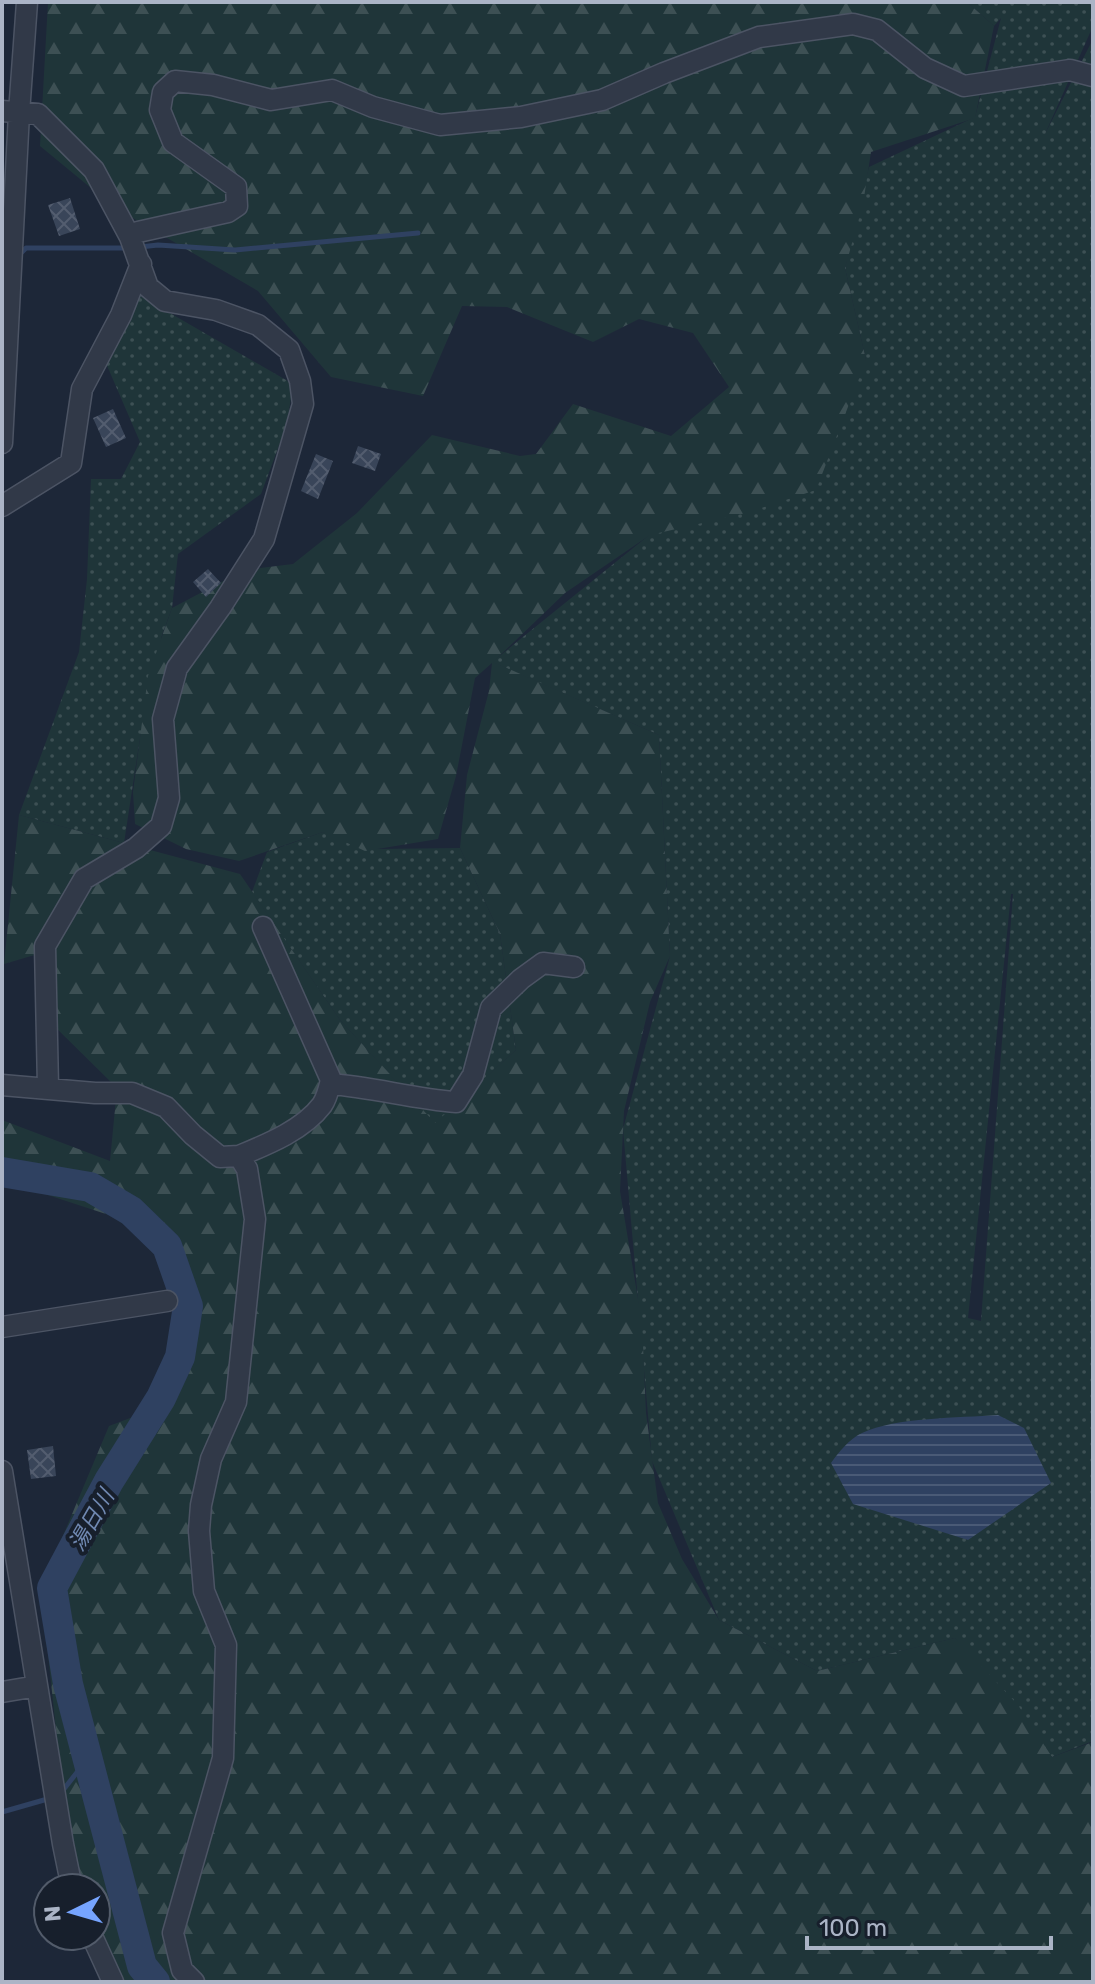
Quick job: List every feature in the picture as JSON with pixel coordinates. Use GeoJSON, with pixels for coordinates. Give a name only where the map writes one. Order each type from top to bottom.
{"type":"FeatureCollection","features":[{"type":"Feature","properties":{"kind":"street"},"geometry":{"type":"LineString","coordinates":[[2,443],[10,112],[27,2]]}},
{"type":"Feature","properties":{"kind":"street"},"geometry":{"type":"LineString","coordinates":[[130,237],[138,232],[228,212],[237,206],[236,187],[173,142],[160,110],[163,92],[175,81],[213,85],[271,100],[332,90],[373,107],[440,125],[521,117],[602,100],[759,37],[853,24],[877,30],[925,68],[964,86],[1070,70],[1093,76]]}},
{"type":"Feature","properties":{"kind":"street"},"geometry":{"type":"LineString","coordinates":[[10,112],[38,114],[94,170],[130,237],[148,287],[165,301],[216,310],[258,325],[289,350],[300,381],[303,404],[264,539],[177,668],[163,719],[169,798],[161,826],[136,848],[84,879],[45,946],[48,1087]]}},
{"type":"Feature","properties":{"kind":"street"},"geometry":{"type":"LineString","coordinates":[[2,506],[71,463],[82,389],[121,315],[141,264]]}},
{"type":"Feature","properties":{"kind":"street"},"geometry":{"type":"LineString","coordinates":[[2,1085],[132,1093],[166,1107],[220,1157],[239,1156],[272,1142],[304,1122],[324,1103],[331,1080],[263,927]]}},
{"type":"Feature","properties":{"kind":"street"},"geometry":{"type":"LineString","coordinates":[[330,1084],[456,1102],[473,1075],[491,1008],[543,963],[574,967]]}},
{"type":"Feature","properties":{"kind":"street"},"geometry":{"type":"LineString","coordinates":[[194,1982],[182,1970],[173,1933],[223,1758],[226,1645],[204,1591],[199,1531],[211,1459],[236,1402],[255,1219],[247,1169],[239,1156]]}},
{"type":"Feature","properties":{"kind":"street"},"geometry":{"type":"LineString","coordinates":[[2,1327],[167,1301]]}},
{"type":"Feature","properties":{"kind":"street"},"geometry":{"type":"LineString","coordinates":[[2,1471],[69,1872]]}},
{"type":"Feature","properties":{"kind":"street"},"geometry":{"type":"LineString","coordinates":[[2,1692],[37,1686]]}},
{"type":"Feature","properties":{"kind":"street"},"geometry":{"type":"LineString","coordinates":[[99,1952],[113,1982]]}},
{"type":"Feature","properties":{"kind":"green space"},"geometry":{"type":"Polygon","coordinates":[[[48,2],[967,2],[994,26],[975,118],[871,152],[863,204],[845,268],[866,360],[816,490],[746,513],[650,535],[565,593],[493,662],[659,735],[670,956],[650,1002],[624,1111],[620,1191],[642,1323],[646,1413],[658,1503],[682,1559],[719,1620],[817,1671],[955,1638],[1018,1705],[1052,1757],[1093,1742],[1093,1982],[125,1982],[110,1952],[112,1872],[79,1872],[59,1758],[41,1588],[109,1426],[146,1412],[188,1306],[171,1258],[112,1216],[2,1180],[2,1120],[110,1161],[117,1088],[46,1018],[38,954],[4,964],[19,815],[240,874],[340,1020],[435,1123],[516,1050],[500,934],[460,848],[467,775],[489,691],[492,663],[475,678],[456,776],[438,839],[365,851],[323,832],[239,861],[186,849],[135,824],[133,792],[148,676],[172,608],[244,570],[293,564],[357,513],[432,435],[520,456],[536,454],[573,404],[671,436],[729,387],[693,333],[639,319],[593,342],[507,307],[462,306],[423,396],[331,377],[258,291],[114,207],[40,146],[48,2]]]}},
{"type":"Feature","properties":{"kind":"green space"},"geometry":{"type":"Polygon","coordinates":[[[967,2],[1093,2],[1093,26],[1045,134],[1093,39],[1093,1741],[1052,1757],[955,1638],[817,1671],[719,1620],[652,1461],[623,1129],[670,956],[659,735],[492,662],[866,360],[845,268],[869,167],[975,117],[1001,18],[994,26],[967,2]],[[1013,894],[968,1318],[981,1321],[1013,894]]]}},
{"type":"Feature","properties":{"kind":"green space"},"geometry":{"type":"Polygon","coordinates":[[[137,294],[293,384],[287,424],[261,494],[178,554],[172,608],[162,635],[140,738],[124,843],[19,815],[79,652],[87,579],[91,479],[121,479],[140,442],[105,361],[137,294]]]}},
{"type":"Feature","properties":{"kind":"green space"},"geometry":{"type":"Polygon","coordinates":[[[323,832],[378,849],[460,848],[500,934],[516,1050],[435,1124],[340,1020],[252,892],[267,852],[323,832]]]}},
{"type":"Feature","properties":{"kind":"water"},"geometry":{"type":"Polygon","coordinates":[[[998,1415],[1024,1428],[1051,1483],[968,1540],[853,1504],[831,1463],[853,1439],[876,1428],[928,1419],[998,1415]]]}},
{"type":"Feature","properties":{"kind":"building"},"geometry":{"type":"Polygon","coordinates":[[[70,198],[80,229],[59,236],[48,205],[70,198]]]}},
{"type":"Feature","properties":{"kind":"building"},"geometry":{"type":"Polygon","coordinates":[[[113,409],[126,438],[106,447],[93,418],[113,409]]]}},
{"type":"Feature","properties":{"kind":"building"},"geometry":{"type":"Polygon","coordinates":[[[358,446],[381,454],[375,471],[352,463],[358,446]]]}},
{"type":"Feature","properties":{"kind":"building"},"geometry":{"type":"Polygon","coordinates":[[[316,454],[333,461],[318,499],[301,491],[316,454]]]}},
{"type":"Feature","properties":{"kind":"building"},"geometry":{"type":"Polygon","coordinates":[[[208,569],[221,583],[206,597],[193,582],[208,569]]]}},
{"type":"Feature","properties":{"kind":"building"},"geometry":{"type":"Polygon","coordinates":[[[53,1446],[56,1476],[31,1479],[27,1450],[53,1446]]]}},
{"type":"Feature","properties":{"kind":"waterway"},"geometry":{"type":"LineString","coordinates":[[140,247],[158,245],[235,250],[418,233]]}},
{"type":"Feature","properties":{"kind":"waterway"},"geometry":{"type":"LineString","coordinates":[[20,254],[26,248],[131,248]]}},
{"type":"Feature","properties":{"kind":"waterway","name":"湯日川"},"geometry":{"type":"LineString","coordinates":[[2,1172],[90,1187],[131,1211],[167,1246],[188,1306],[180,1357],[161,1398],[109,1481],[52,1588],[68,1684],[142,1966],[155,1982]]}},
{"type":"Feature","properties":{"kind":"waterway"},"geometry":{"type":"LineString","coordinates":[[60,1794],[82,1766],[68,1684]]}},
{"type":"Feature","properties":{"kind":"waterway"},"geometry":{"type":"LineString","coordinates":[[2,1812],[51,1798]]}}]}
